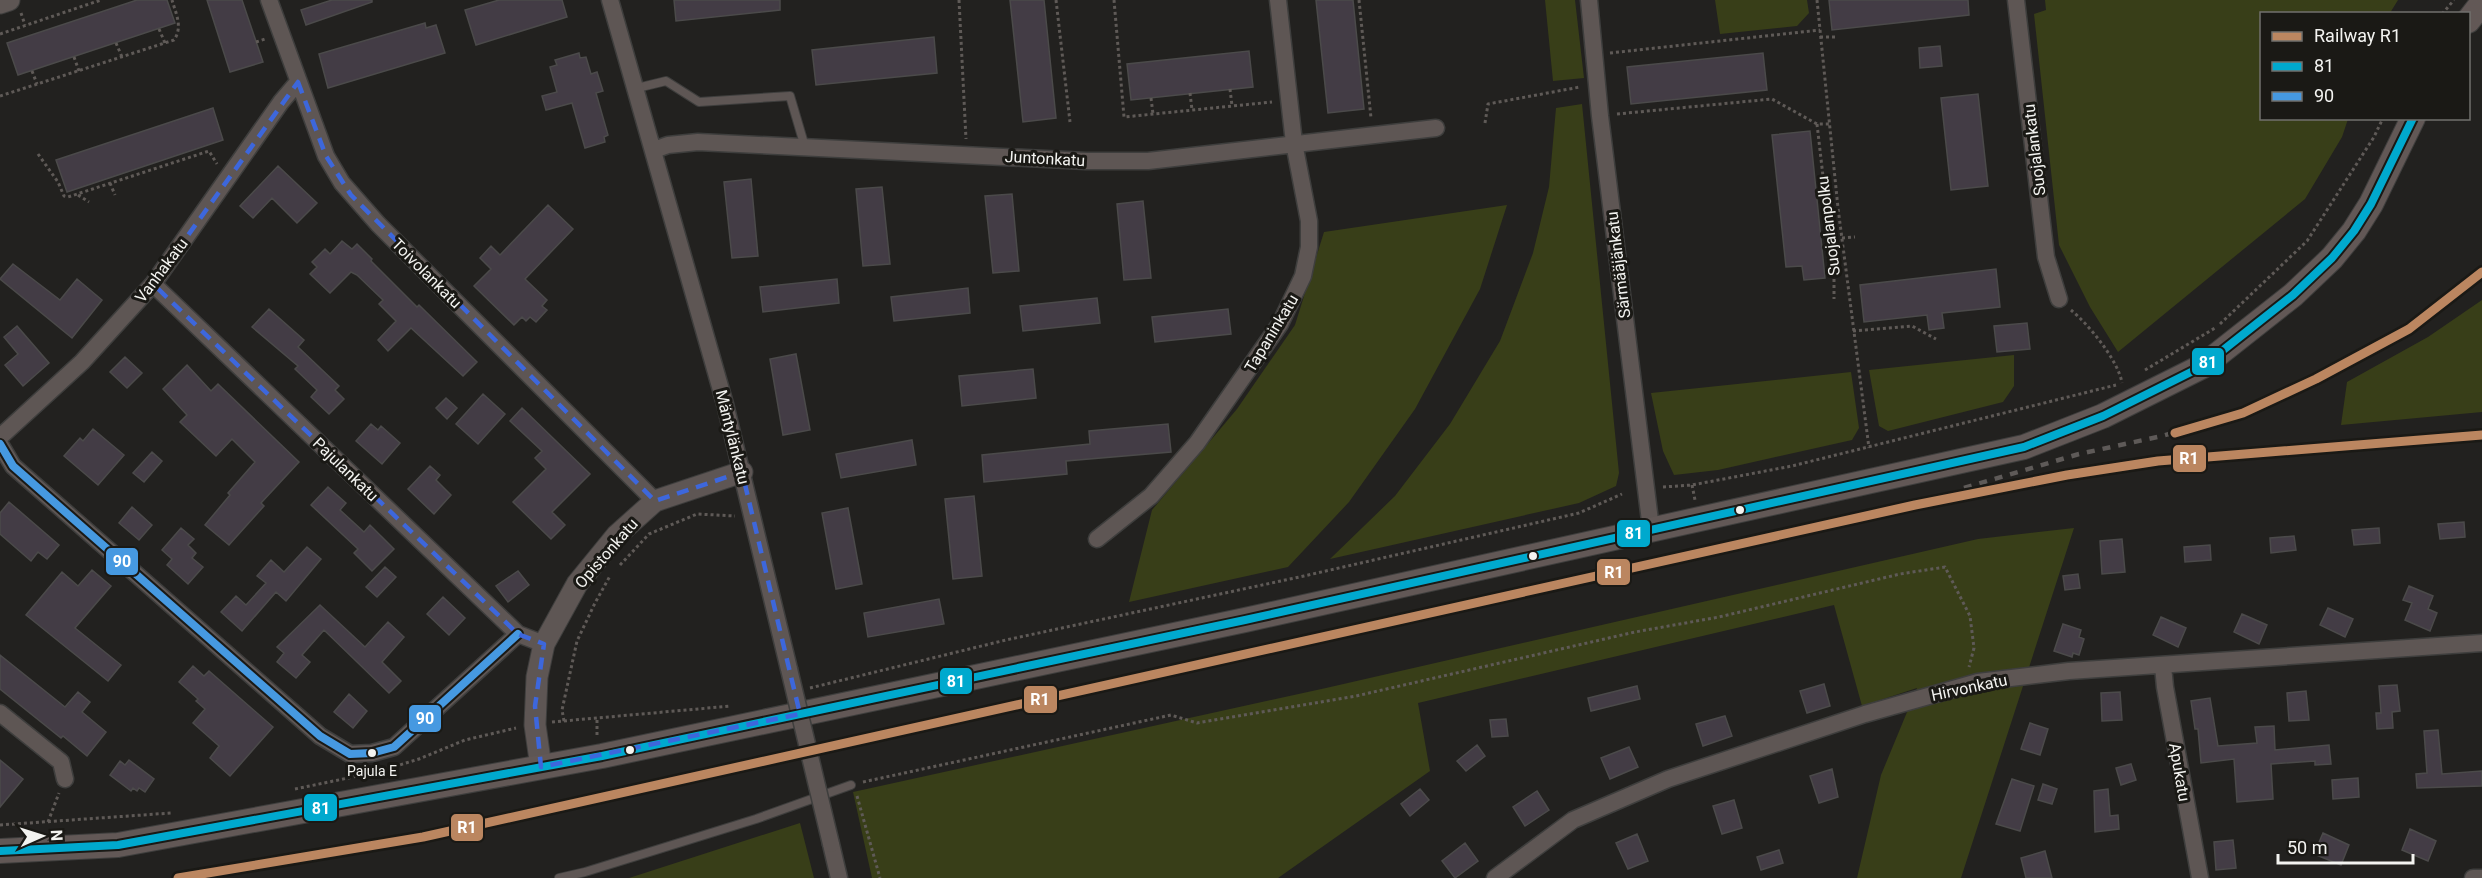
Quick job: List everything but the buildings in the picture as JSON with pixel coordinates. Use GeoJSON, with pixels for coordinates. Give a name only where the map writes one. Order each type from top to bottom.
{"type":"FeatureCollection","features":[{"type":"Feature","properties":{"kind":"main road"},"geometry":{"type":"LineString","coordinates":[[2470,20],[2482,3]]}},
{"type":"Feature","properties":{"kind":"main road"},"geometry":{"type":"LineString","coordinates":[[0,851],[118,844],[541,767],[1233,622],[2024,447],[2103,416],[2204,366],[2293,295],[2332,258],[2354,231],[2371,204],[2412,120]]}},
{"type":"Feature","properties":{"kind":"street","name":"Toivolankatu"},"geometry":{"type":"LineString","coordinates":[[269,0],[326,156],[334,172],[351,195],[655,501]]}},
{"type":"Feature","properties":{"kind":"street","name":"Mäntylänkatu"},"geometry":{"type":"LineString","coordinates":[[610,0],[637,88],[725,404],[839,878]]}},
{"type":"Feature","properties":{"kind":"street","name":"Tapaninkatu"},"geometry":{"type":"LineString","coordinates":[[1097,539],[1151,496],[1197,443],[1280,324],[1303,276],[1309,247],[1309,221],[1294,143],[1278,0]]}},
{"type":"Feature","properties":{"kind":"street","name":"Särmääjänkatu"},"geometry":{"type":"LineString","coordinates":[[1588,0],[1600,116],[1651,529]]}},
{"type":"Feature","properties":{"kind":"street","name":"Suojalankatu"},"geometry":{"type":"LineString","coordinates":[[2016,0],[2046,257],[2059,299]]}},
{"type":"Feature","properties":{"kind":"street"},"geometry":{"type":"LineString","coordinates":[[0,3],[15,6]]}},
{"type":"Feature","properties":{"kind":"street","name":"Vanhakatu"},"geometry":{"type":"LineString","coordinates":[[0,437],[82,362],[153,284],[281,102],[298,82]]}},
{"type":"Feature","properties":{"kind":"street","name":"Juntonkatu"},"geometry":{"type":"LineString","coordinates":[[654,150],[668,145],[698,142],[1086,161],[1148,161],[1436,128]]}},
{"type":"Feature","properties":{"kind":"street","name":"Pajulankatu"},"geometry":{"type":"LineString","coordinates":[[153,284],[518,634],[544,644]]}},
{"type":"Feature","properties":{"kind":"street"},"geometry":{"type":"LineString","coordinates":[[0,444],[13,466],[320,736],[350,754],[372,753],[394,747],[518,634]]}},
{"type":"Feature","properties":{"kind":"street","name":"Opistonkatu"},"geometry":{"type":"LineString","coordinates":[[541,767],[534,706],[537,677],[544,644],[577,584],[617,535],[655,501],[742,472]]}},
{"type":"Feature","properties":{"kind":"street","name":"Hirvonkatu"},"geometry":{"type":"LineString","coordinates":[[1495,878],[1574,820],[1668,779],[1865,714],[1978,682],[2068,671],[2482,643]]}},
{"type":"Feature","properties":{"kind":"street","name":"Apukatu"},"geometry":{"type":"LineString","coordinates":[[2163,666],[2200,878]]}},
{"type":"Feature","properties":{"kind":"street"},"geometry":{"type":"LineString","coordinates":[[0,713],[61,762],[65,779]]}},
{"type":"Feature","properties":{"kind":"street"},"geometry":{"type":"LineString","coordinates":[[2473,878],[2482,878]]}},
{"type":"Feature","properties":{"kind":"lane"},"geometry":{"type":"LineString","coordinates":[[637,88],[666,81],[699,102],[790,96],[805,147]]}},
{"type":"Feature","properties":{"kind":"lane"},"geometry":{"type":"LineString","coordinates":[[559,878],[756,819],[852,785]]}},
{"type":"Feature","properties":{"kind":"path"},"geometry":{"type":"LineString","coordinates":[[0,34],[101,0]]}},
{"type":"Feature","properties":{"kind":"path"},"geometry":{"type":"LineString","coordinates":[[0,96],[174,40],[179,34],[179,25],[172,0]]}},
{"type":"Feature","properties":{"kind":"path"},"geometry":{"type":"LineString","coordinates":[[959,0],[966,154]]}},
{"type":"Feature","properties":{"kind":"path"},"geometry":{"type":"LineString","coordinates":[[1056,0],[1070,122]]}},
{"type":"Feature","properties":{"kind":"path"},"geometry":{"type":"LineString","coordinates":[[1114,0],[1124,117],[1289,100]]}},
{"type":"Feature","properties":{"kind":"path"},"geometry":{"type":"LineString","coordinates":[[1359,0],[1372,135]]}},
{"type":"Feature","properties":{"kind":"path","name":"Suojalanpolku"},"geometry":{"type":"LineString","coordinates":[[1817,0],[1842,238],[1869,448]]}},
{"type":"Feature","properties":{"kind":"path"},"geometry":{"type":"LineString","coordinates":[[2444,12],[2454,0]]}},
{"type":"Feature","properties":{"kind":"path"},"geometry":{"type":"LineString","coordinates":[[15,6],[25,26]]}},
{"type":"Feature","properties":{"kind":"path"},"geometry":{"type":"LineString","coordinates":[[159,28],[165,43]]}},
{"type":"Feature","properties":{"kind":"path"},"geometry":{"type":"LineString","coordinates":[[1594,54],[1820,30]]}},
{"type":"Feature","properties":{"kind":"path"},"geometry":{"type":"LineString","coordinates":[[1821,37],[1838,37]]}},
{"type":"Feature","properties":{"kind":"path"},"geometry":{"type":"LineString","coordinates":[[256,42],[265,39]]}},
{"type":"Feature","properties":{"kind":"path"},"geometry":{"type":"LineString","coordinates":[[116,43],[122,57]]}},
{"type":"Feature","properties":{"kind":"path"},"geometry":{"type":"LineString","coordinates":[[74,57],[79,71]]}},
{"type":"Feature","properties":{"kind":"path"},"geometry":{"type":"LineString","coordinates":[[32,71],[37,84]]}},
{"type":"Feature","properties":{"kind":"path"},"geometry":{"type":"LineString","coordinates":[[1485,123],[1488,104],[1597,84]]}},
{"type":"Feature","properties":{"kind":"path"},"geometry":{"type":"LineString","coordinates":[[1230,89],[1232,106]]}},
{"type":"Feature","properties":{"kind":"path"},"geometry":{"type":"LineString","coordinates":[[1190,93],[1192,110]]}},
{"type":"Feature","properties":{"kind":"path"},"geometry":{"type":"LineString","coordinates":[[1151,98],[1153,114]]}},
{"type":"Feature","properties":{"kind":"path"},"geometry":{"type":"LineString","coordinates":[[1600,116],[1772,99],[1817,124],[1829,124]]}},
{"type":"Feature","properties":{"kind":"path"},"geometry":{"type":"LineString","coordinates":[[2141,372],[2216,328],[2307,242],[2383,120]]}},
{"type":"Feature","properties":{"kind":"path"},"geometry":{"type":"LineString","coordinates":[[1817,124],[1834,272],[1834,299]]}},
{"type":"Feature","properties":{"kind":"path"},"geometry":{"type":"LineString","coordinates":[[207,146],[215,161],[231,173]]}},
{"type":"Feature","properties":{"kind":"path"},"geometry":{"type":"LineString","coordinates":[[38,154],[58,182],[64,196],[88,191],[209,151]]}},
{"type":"Feature","properties":{"kind":"path"},"geometry":{"type":"LineString","coordinates":[[166,160],[168,164]]}},
{"type":"Feature","properties":{"kind":"path"},"geometry":{"type":"LineString","coordinates":[[129,172],[131,177]]}},
{"type":"Feature","properties":{"kind":"path"},"geometry":{"type":"LineString","coordinates":[[110,183],[115,195]]}},
{"type":"Feature","properties":{"kind":"path"},"geometry":{"type":"LineString","coordinates":[[86,186],[88,191]]}},
{"type":"Feature","properties":{"kind":"path"},"geometry":{"type":"LineString","coordinates":[[77,194],[89,202]]}},
{"type":"Feature","properties":{"kind":"path"},"geometry":{"type":"LineString","coordinates":[[1842,238],[1855,237]]}},
{"type":"Feature","properties":{"kind":"path"},"geometry":{"type":"LineString","coordinates":[[2059,299],[2081,318],[2120,370],[2122,383]]}},
{"type":"Feature","properties":{"kind":"path"},"geometry":{"type":"LineString","coordinates":[[1853,331],[1912,326],[1936,339]]}},
{"type":"Feature","properties":{"kind":"path"},"geometry":{"type":"LineString","coordinates":[[1664,487],[1692,485],[1869,448],[2122,383],[2132,378]]}},
{"type":"Feature","properties":{"kind":"path"},"geometry":{"type":"LineString","coordinates":[[1692,485],[1695,500]]}},
{"type":"Feature","properties":{"kind":"path"},"geometry":{"type":"LineString","coordinates":[[806,689],[1006,640],[1304,576],[1579,513],[1622,494]]}},
{"type":"Feature","properties":{"kind":"path"},"geometry":{"type":"LineString","coordinates":[[734,705],[564,721],[562,710],[577,641],[612,573],[649,534],[697,514],[741,517]]}},
{"type":"Feature","properties":{"kind":"path"},"geometry":{"type":"LineString","coordinates":[[880,878],[860,800],[852,785],[1171,715],[1197,723],[1356,696],[1635,632],[1719,617],[1900,574],[1945,567],[1970,616],[1974,648],[1968,665],[1978,682]]}},
{"type":"Feature","properties":{"kind":"path"},"geometry":{"type":"LineString","coordinates":[[572,639],[577,641]]}},
{"type":"Feature","properties":{"kind":"path"},"geometry":{"type":"LineString","coordinates":[[597,718],[597,735]]}},
{"type":"Feature","properties":{"kind":"path"},"geometry":{"type":"LineString","coordinates":[[287,791],[377,772],[419,759],[465,740],[513,729]]}},
{"type":"Feature","properties":{"kind":"path"},"geometry":{"type":"LineString","coordinates":[[48,822],[50,812],[65,779]]}},
{"type":"Feature","properties":{"kind":"path"},"geometry":{"type":"LineString","coordinates":[[0,825],[174,812]]}},
{"type":"Feature","properties":{"kind":"highlighted area"},"geometry":{"type":"Polygon","coordinates":[[[298,82],[326,156],[351,195],[655,501],[742,472],[800,714],[541,767],[535,706],[544,644],[518,634],[153,284],[298,82]]]}},
{"type":"Feature","properties":{"kind":"green space"},"geometry":{"type":"Polygon","coordinates":[[[1545,0],[1575,0],[1584,78],[1553,81],[1545,0]]]}},
{"type":"Feature","properties":{"kind":"green space"},"geometry":{"type":"Polygon","coordinates":[[[1715,0],[1807,0],[1809,13],[1797,26],[1720,34],[1715,0]]]}},
{"type":"Feature","properties":{"kind":"green space"},"geometry":{"type":"Polygon","coordinates":[[[2045,0],[2398,0],[2391,12],[2260,12],[2260,120],[2348,120],[2342,137],[2305,199],[2118,352],[2090,307],[2059,245],[2034,14],[2046,10],[2045,0]]]}},
{"type":"Feature","properties":{"kind":"green space"},"geometry":{"type":"Polygon","coordinates":[[[1582,104],[1619,473],[1616,486],[1579,503],[1330,559],[1395,496],[1450,424],[1500,341],[1533,253],[1549,187],[1556,108],[1582,104]]]}},
{"type":"Feature","properties":{"kind":"green space"},"geometry":{"type":"Polygon","coordinates":[[[1507,205],[1480,289],[1415,409],[1349,502],[1288,567],[1129,602],[1152,510],[1237,409],[1295,325],[1324,232],[1507,205]]]}},
{"type":"Feature","properties":{"kind":"green space"},"geometry":{"type":"Polygon","coordinates":[[[2482,300],[2482,412],[2341,425],[2347,382],[2428,337],[2482,300]]]}},
{"type":"Feature","properties":{"kind":"green space"},"geometry":{"type":"Polygon","coordinates":[[[2014,355],[2014,386],[2003,402],[1888,431],[1879,426],[1869,370],[2014,355]]]}},
{"type":"Feature","properties":{"kind":"green space"},"geometry":{"type":"Polygon","coordinates":[[[1851,372],[1859,428],[1852,440],[1718,470],[1674,475],[1663,451],[1651,393],[1851,372]]]}},
{"type":"Feature","properties":{"kind":"green space"},"geometry":{"type":"Polygon","coordinates":[[[2074,528],[1961,878],[1857,878],[1881,775],[1917,688],[1862,706],[1834,605],[1418,703],[1430,771],[1278,878],[872,878],[853,792],[1326,688],[1978,539],[2074,528]]]}},
{"type":"Feature","properties":{"kind":"green space"},"geometry":{"type":"Polygon","coordinates":[[[800,823],[814,878],[629,878],[800,823]]]}},
{"type":"Feature","properties":{"kind":"railway"},"geometry":{"type":"LineString","coordinates":[[1964,488],[2079,454],[2162,436],[2243,413],[2316,379],[2409,329],[2482,272]]}},
{"type":"Feature","properties":{"kind":"railway"},"geometry":{"type":"LineString","coordinates":[[178,878],[423,837],[1915,505],[2067,475],[2158,461],[2482,435]]}},
{"type":"Feature","properties":{"kind":"rail line","name":"R1"},"geometry":{"type":"LineString","coordinates":[[2175,433],[2243,413],[2316,379],[2409,329],[2482,272]]}},
{"type":"Feature","properties":{"kind":"rail line","name":"R1"},"geometry":{"type":"LineString","coordinates":[[178,878],[423,837],[1915,505],[2067,475],[2158,461],[2482,435]]}},
{"type":"Feature","properties":{"kind":"transit line","name":"81"},"geometry":{"type":"LineString","coordinates":[[0,851],[118,845],[602,756],[1245,620],[2024,447],[2103,416],[2203,366],[2293,295],[2332,258],[2354,231],[2371,204],[2412,120]]}},
{"type":"Feature","properties":{"kind":"transit line","name":"90"},"geometry":{"type":"LineString","coordinates":[[0,444],[13,466],[320,736],[350,754],[372,753],[394,747],[518,634]]}},
{"type":"Feature","properties":{"kind":"place","name":"Pajula E"},"geometry":{"type":"Point","coordinates":[372,753]}}]}
